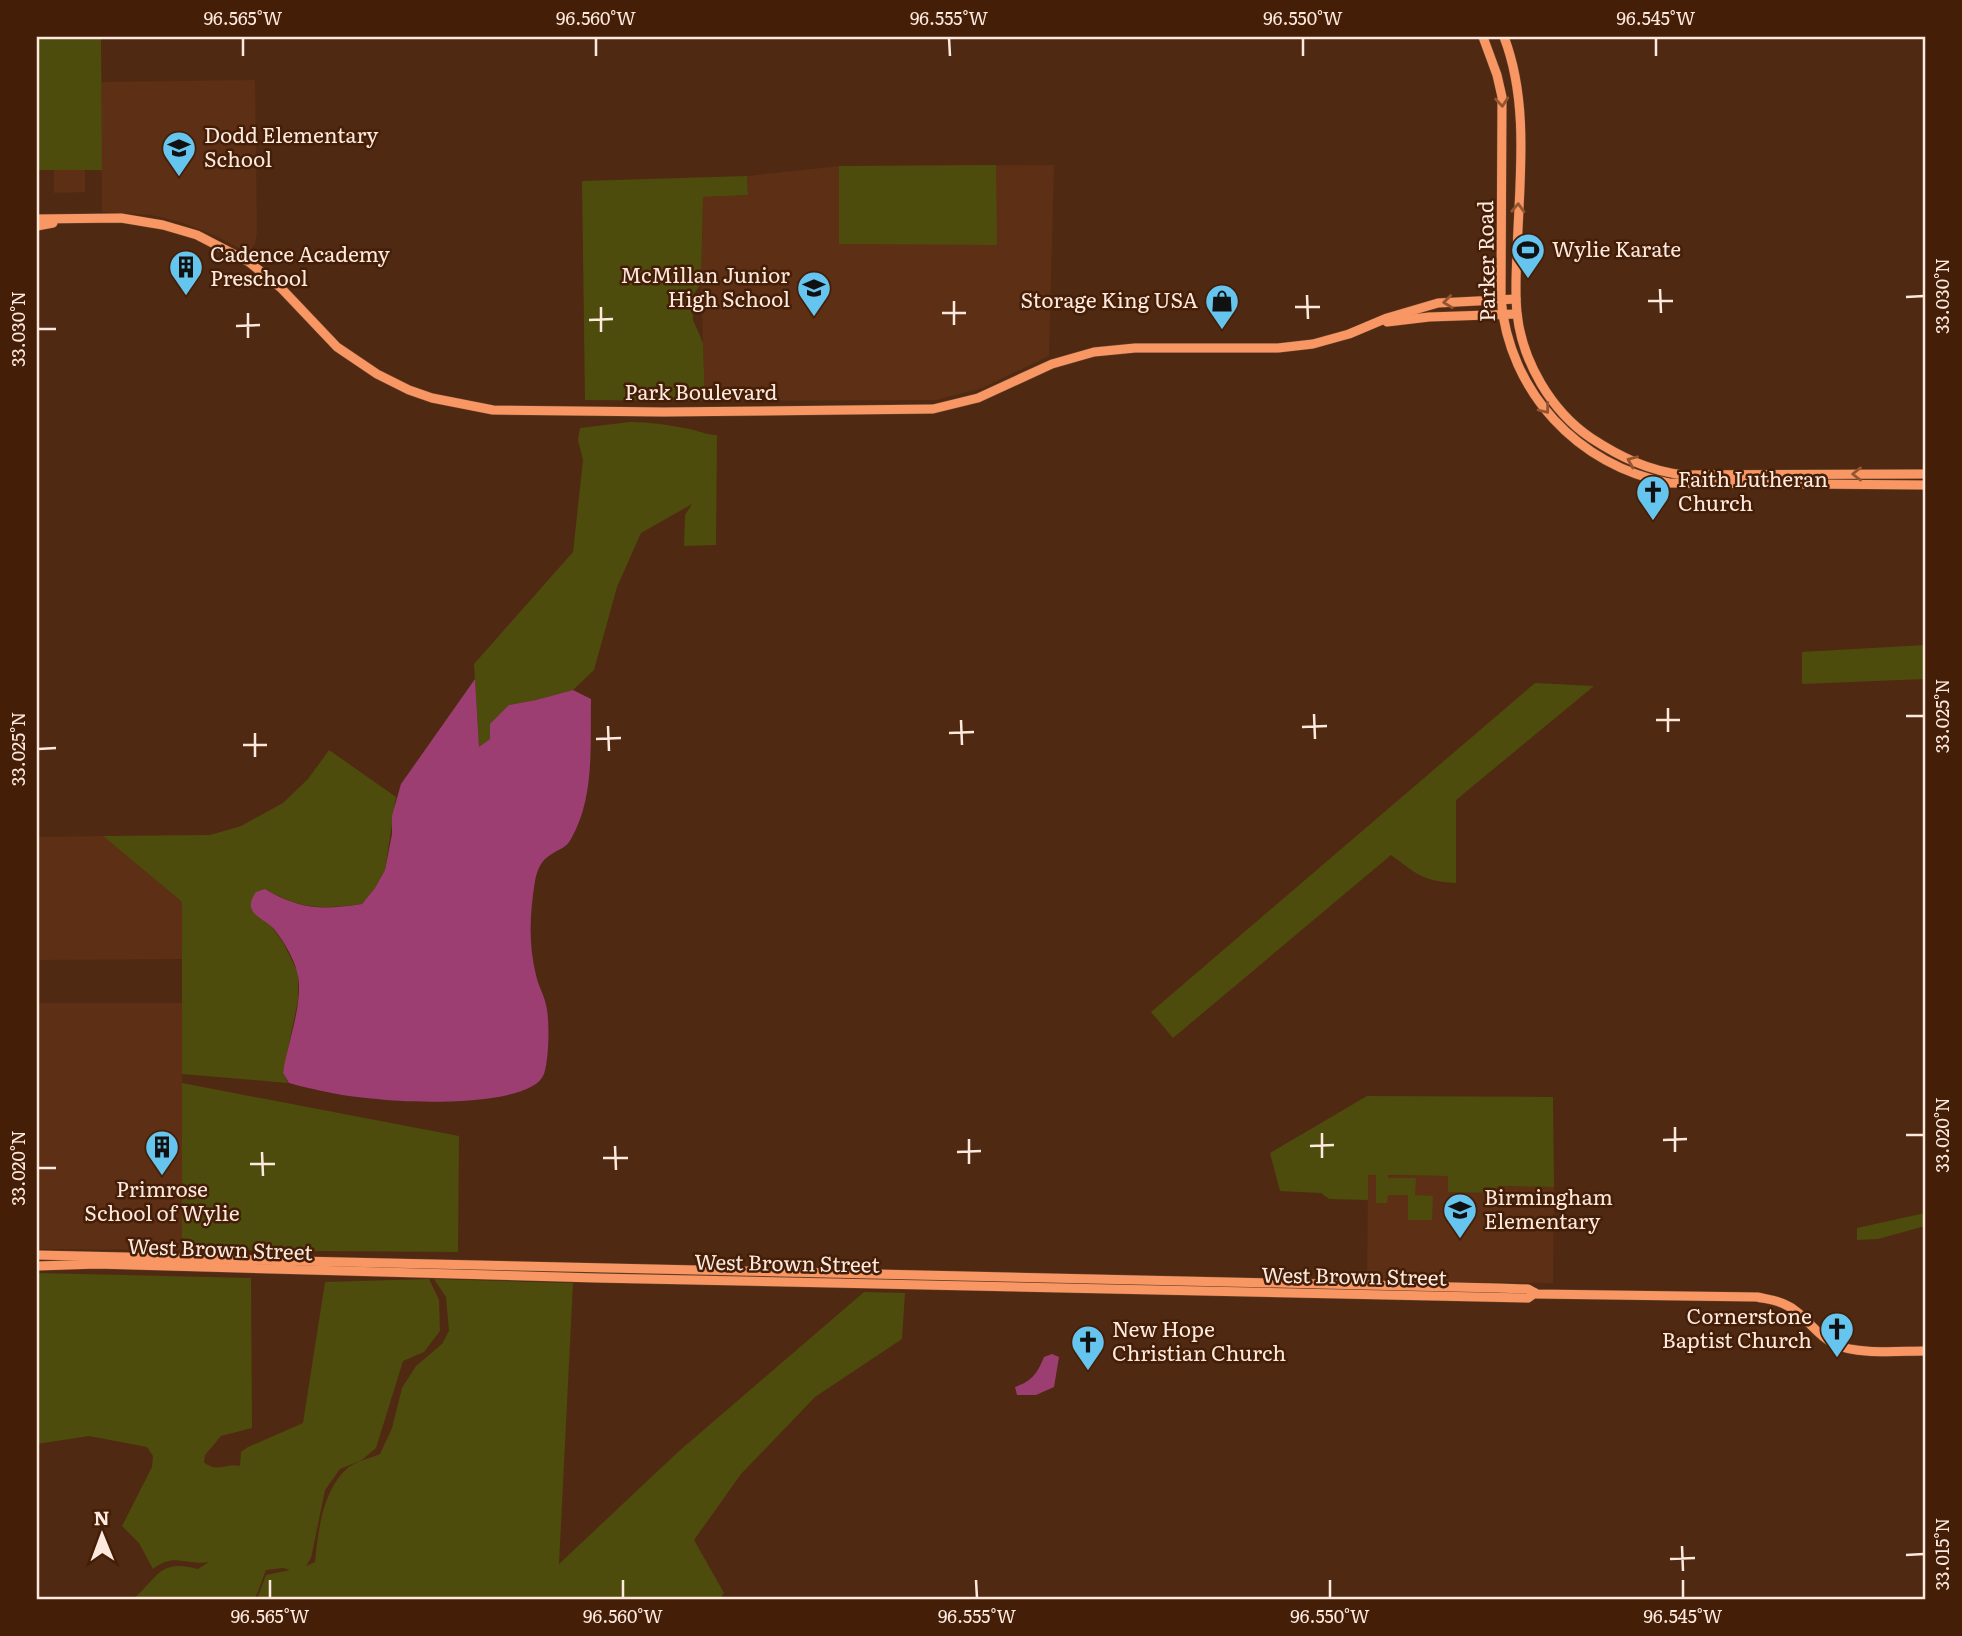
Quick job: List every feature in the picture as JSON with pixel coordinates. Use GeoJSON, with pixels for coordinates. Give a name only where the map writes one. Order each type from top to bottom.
{"type":"FeatureCollection","features":[{"type":"Feature","properties":{"kind":"main road","name":"Parker Road"},"geometry":{"type":"LineString","coordinates":[[1483,37],[1502,97],[1503,314],[1515,361],[1545,412],[1572,439],[1606,461],[1634,475],[1652,480],[1684,485],[1925,485]]}},
{"type":"Feature","properties":{"kind":"main road","name":"Parker Road"},"geometry":{"type":"LineString","coordinates":[[1504,37],[1518,90],[1520,132],[1517,314],[1525,346],[1553,403],[1580,430],[1621,456],[1665,473],[1925,474]]}},
{"type":"Feature","properties":{"kind":"main road","name":"Park Boulevard"},"geometry":{"type":"LineString","coordinates":[[37,226],[78,218]]}},
{"type":"Feature","properties":{"kind":"main road","name":"Park Boulevard"},"geometry":{"type":"LineString","coordinates":[[37,219],[121,218],[186,231],[228,249],[271,279],[337,347],[377,374],[409,390],[443,401],[481,408],[664,412],[933,409],[978,398],[1052,364],[1094,352],[1135,348],[1278,348],[1313,344],[1438,303],[1516,299]]}},
{"type":"Feature","properties":{"kind":"main road","name":"Park Boulevard"},"geometry":{"type":"LineString","coordinates":[[1368,326],[1429,317],[1517,314]]}},
{"type":"Feature","properties":{"kind":"main road","name":"West Brown Street"},"geometry":{"type":"LineString","coordinates":[[37,1255],[714,1276],[774,1282],[933,1280]]}},
{"type":"Feature","properties":{"kind":"main road"},"geometry":{"type":"LineString","coordinates":[[97,1264],[121,1261],[126,1257]]}},
{"type":"Feature","properties":{"kind":"main road","name":"West Brown Street"},"geometry":{"type":"LineString","coordinates":[[37,1266],[97,1264],[1509,1288],[1528,1289],[1535,1293],[1757,1297],[1784,1303],[1825,1339],[1840,1346],[1855,1349],[1925,1351]]}},
{"type":"Feature","properties":{"kind":"main road"},"geometry":{"type":"LineString","coordinates":[[774,1282],[781,1279],[807,1279],[810,1275]]}},
{"type":"Feature","properties":{"kind":"shaded area"},"geometry":{"type":"Polygon","coordinates":[[[37,37],[101,37],[102,170],[37,170],[37,37]]]}},
{"type":"Feature","properties":{"kind":"shaded area","name":"Dodd Elementary School"},"geometry":{"type":"Polygon","coordinates":[[[255,80],[257,232],[255,244],[248,253],[216,236],[180,222],[151,215],[102,212],[101,82],[255,80]]]}},
{"type":"Feature","properties":{"kind":"shaded area"},"geometry":{"type":"Polygon","coordinates":[[[996,165],[997,245],[839,244],[839,166],[996,165]]]}},
{"type":"Feature","properties":{"kind":"shaded area"},"geometry":{"type":"Polygon","coordinates":[[[1054,165],[1049,356],[982,388],[936,400],[705,401],[701,284],[703,197],[748,195],[747,176],[839,166],[1054,165]]]}},
{"type":"Feature","properties":{"kind":"shaded area"},"geometry":{"type":"Polygon","coordinates":[[[54,170],[85,170],[85,192],[54,193],[54,170]]]}},
{"type":"Feature","properties":{"kind":"shaded area"},"geometry":{"type":"Polygon","coordinates":[[[747,176],[748,195],[703,197],[701,284],[692,296],[693,320],[703,343],[705,401],[585,400],[582,181],[747,176]]]}},
{"type":"Feature","properties":{"kind":"shaded area"},"geometry":{"type":"Polygon","coordinates":[[[630,422],[667,425],[717,435],[716,545],[684,546],[685,515],[692,504],[641,533],[617,587],[594,670],[573,690],[509,705],[490,739],[479,748],[474,664],[573,552],[583,460],[578,440],[580,428],[630,422]]]}},
{"type":"Feature","properties":{"kind":"shaded area"},"geometry":{"type":"Polygon","coordinates":[[[1925,645],[1925,679],[1802,684],[1802,652],[1925,645]]]}},
{"type":"Feature","properties":{"kind":"shaded area"},"geometry":{"type":"Polygon","coordinates":[[[475,679],[479,747],[490,739],[490,724],[509,705],[573,690],[591,699],[590,771],[579,823],[567,844],[542,863],[533,893],[532,951],[548,1020],[548,1050],[544,1074],[535,1085],[517,1092],[441,1102],[355,1097],[289,1083],[283,1073],[299,996],[297,972],[291,955],[277,933],[252,910],[252,899],[256,892],[265,889],[289,901],[312,907],[362,904],[385,870],[392,834],[392,816],[401,784],[475,679]]]}},
{"type":"Feature","properties":{"kind":"shaded area"},"geometry":{"type":"Polygon","coordinates":[[[1535,683],[1594,686],[1456,800],[1456,883],[1420,875],[1391,855],[1173,1038],[1151,1012],[1535,683]]]}},
{"type":"Feature","properties":{"kind":"shaded area"},"geometry":{"type":"Polygon","coordinates":[[[329,750],[396,797],[385,870],[362,904],[312,906],[290,901],[265,889],[272,927],[298,973],[298,1000],[283,1073],[288,1083],[182,1074],[182,902],[103,836],[210,835],[241,826],[283,803],[308,779],[329,750]]]}},
{"type":"Feature","properties":{"kind":"shaded area"},"geometry":{"type":"Polygon","coordinates":[[[103,836],[182,902],[183,959],[37,960],[37,837],[103,836]]]}},
{"type":"Feature","properties":{"kind":"shaded area"},"geometry":{"type":"Polygon","coordinates":[[[37,1003],[182,1003],[182,1250],[37,1249],[37,1003]]]}},
{"type":"Feature","properties":{"kind":"shaded area"},"geometry":{"type":"Polygon","coordinates":[[[182,1083],[459,1136],[458,1252],[182,1250],[182,1083]]]}},
{"type":"Feature","properties":{"kind":"shaded area"},"geometry":{"type":"Polygon","coordinates":[[[1367,1096],[1553,1097],[1554,1187],[1497,1186],[1496,1193],[1448,1192],[1448,1176],[1388,1175],[1388,1178],[1416,1178],[1415,1195],[1433,1196],[1432,1220],[1408,1220],[1408,1195],[1388,1195],[1387,1203],[1376,1203],[1376,1175],[1368,1175],[1368,1200],[1329,1199],[1321,1193],[1280,1191],[1270,1153],[1367,1096]]]}},
{"type":"Feature","properties":{"kind":"shaded area","name":"Birmingham Elementary"},"geometry":{"type":"Polygon","coordinates":[[[1368,1175],[1448,1176],[1448,1191],[1496,1193],[1496,1186],[1554,1187],[1553,1283],[1367,1281],[1368,1175]]]}},
{"type":"Feature","properties":{"kind":"shaded area"},"geometry":{"type":"Polygon","coordinates":[[[1925,1213],[1925,1226],[1878,1239],[1857,1240],[1857,1228],[1925,1213]]]}},
{"type":"Feature","properties":{"kind":"shaded area"},"geometry":{"type":"Polygon","coordinates":[[[37,1273],[251,1278],[252,1428],[221,1436],[205,1455],[204,1462],[213,1467],[240,1466],[241,1452],[248,1447],[303,1423],[325,1282],[429,1279],[439,1300],[440,1331],[424,1352],[403,1361],[376,1448],[362,1460],[340,1469],[325,1490],[311,1558],[306,1566],[315,1562],[323,1511],[333,1486],[349,1467],[380,1454],[392,1428],[402,1388],[416,1366],[442,1344],[449,1331],[446,1297],[434,1279],[573,1283],[559,1564],[678,1452],[864,1292],[905,1293],[902,1339],[815,1397],[741,1474],[694,1540],[724,1593],[720,1599],[257,1599],[266,1575],[290,1570],[283,1568],[266,1570],[255,1599],[133,1599],[154,1577],[167,1568],[185,1566],[198,1569],[209,1562],[174,1560],[153,1569],[139,1543],[122,1526],[152,1467],[153,1456],[147,1447],[89,1436],[37,1444],[37,1273]]]}},
{"type":"Feature","properties":{"kind":"shaded area"},"geometry":{"type":"Polygon","coordinates":[[[1052,1354],[1059,1357],[1054,1387],[1036,1395],[1017,1395],[1015,1387],[1030,1379],[1044,1357],[1052,1354]]]}},
{"type":"Feature","properties":{"kind":"place","name":"Dodd Elementary School"},"geometry":{"type":"Point","coordinates":[179,178]}},
{"type":"Feature","properties":{"kind":"place","name":"Wylie Karate"},"geometry":{"type":"Point","coordinates":[1528,280]}},
{"type":"Feature","properties":{"kind":"place","name":"Cadence Academy Preschool"},"geometry":{"type":"Point","coordinates":[186,297]}},
{"type":"Feature","properties":{"kind":"place","name":"McMillan Junior High School"},"geometry":{"type":"Point","coordinates":[814,318]}},
{"type":"Feature","properties":{"kind":"place","name":"Storage King USA"},"geometry":{"type":"Point","coordinates":[1222,331]}},
{"type":"Feature","properties":{"kind":"place","name":"Faith Lutheran Church"},"geometry":{"type":"Point","coordinates":[1653,522]}},
{"type":"Feature","properties":{"kind":"place","name":"Primrose School of Wylie"},"geometry":{"type":"Point","coordinates":[162,1177]}},
{"type":"Feature","properties":{"kind":"place","name":"Birmingham Elementary"},"geometry":{"type":"Point","coordinates":[1460,1240]}},
{"type":"Feature","properties":{"kind":"place","name":"Cornerstone Baptist Church"},"geometry":{"type":"Point","coordinates":[1837,1359]}},
{"type":"Feature","properties":{"kind":"place","name":"New Hope Christian Church"},"geometry":{"type":"Point","coordinates":[1088,1372]}}]}
